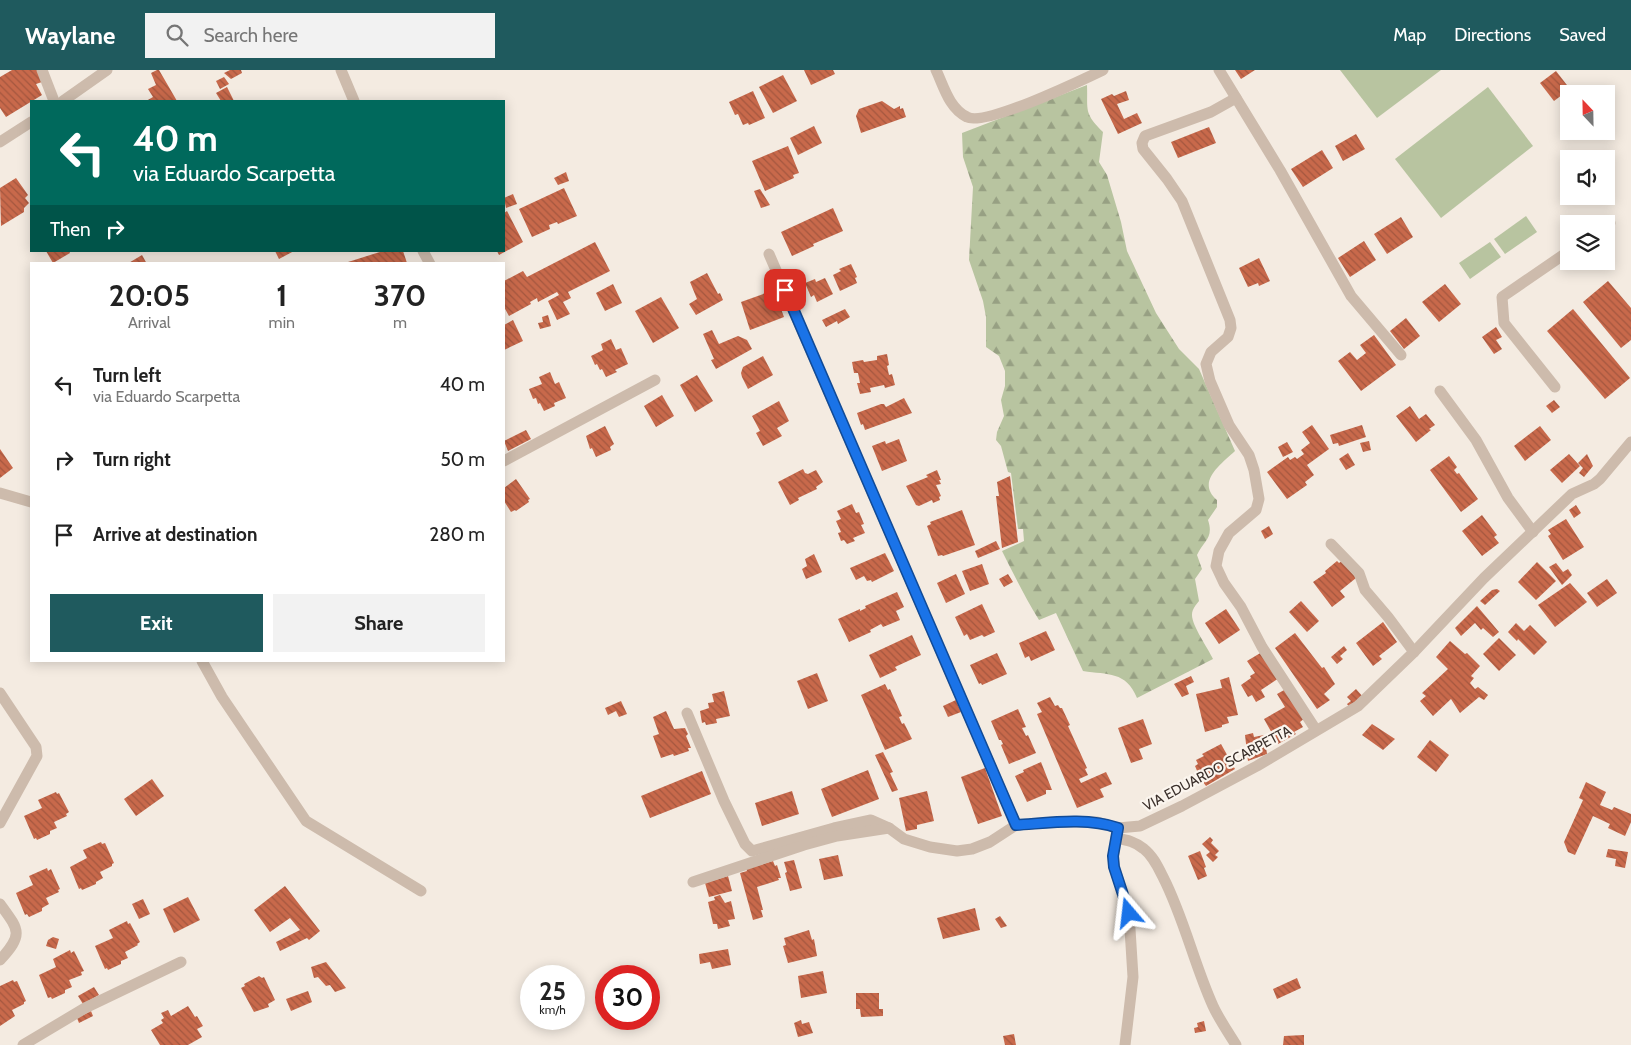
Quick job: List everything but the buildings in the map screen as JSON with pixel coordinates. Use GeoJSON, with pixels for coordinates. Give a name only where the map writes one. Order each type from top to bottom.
{"type":"FeatureCollection","features":[{"type":"Feature","properties":{"kind":"street"},"geometry":{"type":"LineString","coordinates":[[42,70],[54,100]]}},
{"type":"Feature","properties":{"kind":"street"},"geometry":{"type":"LineString","coordinates":[[64,100],[107,70]]}},
{"type":"Feature","properties":{"kind":"street"},"geometry":{"type":"LineString","coordinates":[[341,70],[354,100]]}},
{"type":"Feature","properties":{"kind":"street"},"geometry":{"type":"LineString","coordinates":[[936,70],[954,108],[969,118],[988,118],[1036,100],[1103,70]]}},
{"type":"Feature","properties":{"kind":"street"},"geometry":{"type":"LineString","coordinates":[[1219,70],[1280,170],[1351,296],[1401,355]]}},
{"type":"Feature","properties":{"kind":"street"},"geometry":{"type":"LineString","coordinates":[[1236,98],[1211,112],[1145,136],[1142,143],[1143,149],[1182,201],[1230,320],[1231,328],[1228,337],[1211,352],[1206,364],[1210,381],[1229,425],[1249,456],[1254,470],[1258,499],[1256,510],[1229,533],[1219,551],[1216,566],[1224,584],[1241,607],[1262,647],[1316,730]]}},
{"type":"Feature","properties":{"kind":"street"},"geometry":{"type":"LineString","coordinates":[[0,142],[30,123]]}},
{"type":"Feature","properties":{"kind":"street"},"geometry":{"type":"LineString","coordinates":[[769,254],[1016,825]]}},
{"type":"Feature","properties":{"kind":"street"},"geometry":{"type":"LineString","coordinates":[[1556,388],[1504,323],[1502,298],[1560,257]]}},
{"type":"Feature","properties":{"kind":"street"},"geometry":{"type":"LineString","coordinates":[[505,459],[655,380]]}},
{"type":"Feature","properties":{"kind":"street"},"geometry":{"type":"LineString","coordinates":[[1440,391],[1476,440],[1508,498],[1533,532]]}},
{"type":"Feature","properties":{"kind":"street","name":"VIA EDUARDO SCARPETTA"},"geometry":{"type":"LineString","coordinates":[[687,713],[724,801],[745,844],[752,851],[834,828],[871,820],[889,828],[904,839],[930,847],[957,851],[972,849],[990,842],[1016,825],[1055,822],[1097,822],[1117,833],[1140,826],[1182,806],[1257,766],[1358,706],[1414,652],[1484,578],[1572,494],[1594,484],[1600,479],[1631,442]]}},
{"type":"Feature","properties":{"kind":"street"},"geometry":{"type":"LineString","coordinates":[[0,493],[30,502]]}},
{"type":"Feature","properties":{"kind":"street"},"geometry":{"type":"LineString","coordinates":[[1331,544],[1358,573],[1365,590],[1414,652]]}},
{"type":"Feature","properties":{"kind":"street"},"geometry":{"type":"LineString","coordinates":[[203,662],[222,696],[306,821],[420,891]]}},
{"type":"Feature","properties":{"kind":"street"},"geometry":{"type":"LineString","coordinates":[[0,693],[36,747],[37,756],[0,823]]}},
{"type":"Feature","properties":{"kind":"street"},"geometry":{"type":"LineString","coordinates":[[693,882],[804,845],[837,836],[889,828]]}},
{"type":"Feature","properties":{"kind":"street"},"geometry":{"type":"LineString","coordinates":[[1125,1045],[1133,968],[1129,913],[1114,867],[1113,856],[1117,833],[1145,849],[1156,862],[1183,923],[1196,964],[1213,1007],[1236,1045]]}},
{"type":"Feature","properties":{"kind":"street"},"geometry":{"type":"LineString","coordinates":[[0,904],[16,927],[17,936],[9,950],[0,960]]}},
{"type":"Feature","properties":{"kind":"street"},"geometry":{"type":"LineString","coordinates":[[22,1045],[85,1008],[181,962]]}},
{"type":"Feature","properties":{"kind":"green space"},"geometry":{"type":"Polygon","coordinates":[[[1340,70],[1441,70],[1377,118],[1340,70]]]}},
{"type":"Feature","properties":{"kind":"green space"},"geometry":{"type":"Polygon","coordinates":[[[1087,85],[1089,115],[1103,132],[1099,162],[1107,175],[1121,222],[1127,251],[1156,313],[1179,349],[1199,369],[1235,451],[1212,474],[1209,487],[1217,500],[1217,507],[1208,520],[1210,526],[1209,535],[1197,555],[1202,569],[1195,579],[1199,601],[1194,607],[1192,615],[1197,631],[1213,659],[1137,698],[1133,689],[1122,679],[1108,674],[1083,671],[1056,613],[1039,620],[1002,551],[1024,541],[1023,529],[1018,529],[1011,473],[1008,472],[1001,446],[996,440],[997,432],[1004,416],[1001,400],[1005,386],[1005,371],[999,356],[986,347],[986,317],[983,301],[969,260],[973,187],[963,157],[962,133],[1087,85]]]}},
{"type":"Feature","properties":{"kind":"green space"},"geometry":{"type":"Polygon","coordinates":[[[1488,87],[1533,146],[1441,218],[1395,159],[1488,87]]]}},
{"type":"Feature","properties":{"kind":"green space"},"geometry":{"type":"Polygon","coordinates":[[[1526,216],[1537,232],[1505,254],[1494,239],[1526,216]]]}},
{"type":"Feature","properties":{"kind":"green space"},"geometry":{"type":"Polygon","coordinates":[[[1490,242],[1501,257],[1470,279],[1459,263],[1490,242]]]}},
{"type":"Feature","properties":{"kind":"route"},"geometry":{"type":"LineString","coordinates":[[785,290],[1016,825],[1055,822],[1097,822],[1118,828],[1113,856],[1114,867],[1129,913]]}}]}
